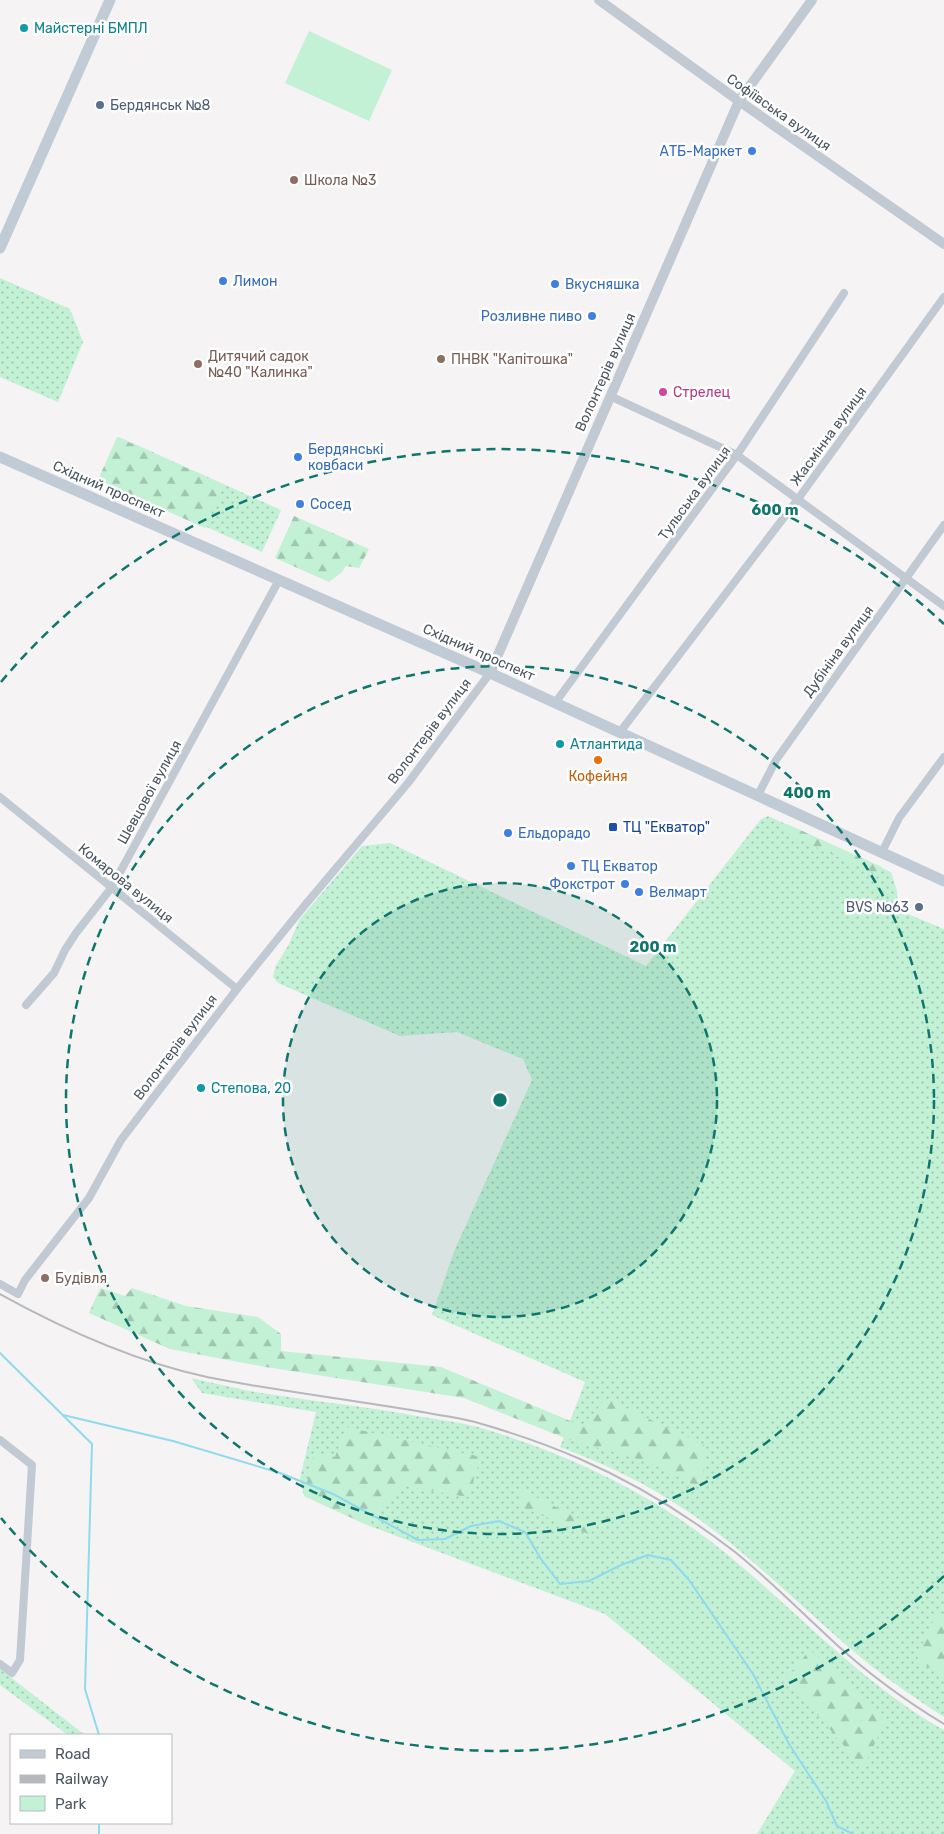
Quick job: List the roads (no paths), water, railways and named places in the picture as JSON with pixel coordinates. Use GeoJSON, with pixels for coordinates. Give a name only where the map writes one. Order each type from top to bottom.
{"type":"FeatureCollection","features":[{"type":"Feature","properties":{"kind":"main road"},"geometry":{"type":"LineString","coordinates":[[0,248],[110,0]]}},
{"type":"Feature","properties":{"kind":"main road","name":"Східний проспект"},"geometry":{"type":"LineString","coordinates":[[0,457],[490,672],[944,881]]}},
{"type":"Feature","properties":{"kind":"street","name":"Волонтерів вулиця"},"geometry":{"type":"LineString","coordinates":[[0,1284],[18,1294],[25,1280],[89,1198],[121,1140],[236,989],[408,783],[490,672],[739,101],[812,0]]}},
{"type":"Feature","properties":{"kind":"street","name":"Софіївська вулиця"},"geometry":{"type":"LineString","coordinates":[[604,2],[739,101],[944,244]]}},
{"type":"Feature","properties":{"kind":"street","name":"Тульська вулиця"},"geometry":{"type":"LineString","coordinates":[[555,703],[738,455],[844,293]]}},
{"type":"Feature","properties":{"kind":"street","name":"Жасмінна вулиця"},"geometry":{"type":"LineString","coordinates":[[620,732],[798,499],[944,297]]}},
{"type":"Feature","properties":{"kind":"street"},"geometry":{"type":"LineString","coordinates":[[610,396],[738,455],[944,606]]}},
{"type":"Feature","properties":{"kind":"street","name":"Дубініна вулиця"},"geometry":{"type":"LineString","coordinates":[[758,795],[776,760],[944,525]]}},
{"type":"Feature","properties":{"kind":"street","name":"Шевцової вулиця"},"geometry":{"type":"LineString","coordinates":[[26,1005],[54,973],[73,937],[112,887],[279,580]]}},
{"type":"Feature","properties":{"kind":"street"},"geometry":{"type":"LineString","coordinates":[[882,852],[899,818],[944,757]]}},
{"type":"Feature","properties":{"kind":"street","name":"Комарова вулиця"},"geometry":{"type":"LineString","coordinates":[[0,797],[236,989]]}},
{"type":"Feature","properties":{"kind":"street"},"geometry":{"type":"LineString","coordinates":[[0,1440],[32,1465],[20,1660],[12,1673],[0,1664]]}},
{"type":"Feature","properties":{"kind":"waterway"},"geometry":{"type":"LineString","coordinates":[[0,1353],[92,1444],[85,1689],[99,1734]]}},
{"type":"Feature","properties":{"kind":"waterway"},"geometry":{"type":"LineString","coordinates":[[63,1415],[173,1441],[280,1473],[333,1494],[418,1540],[445,1539],[471,1526],[499,1521],[525,1532],[541,1559],[560,1584],[589,1581],[621,1565],[648,1555],[671,1560],[689,1580],[753,1674],[789,1744],[826,1801],[837,1826],[853,1834]]}},
{"type":"Feature","properties":{"kind":"waterway"},"geometry":{"type":"LineString","coordinates":[[99,1824],[99,1834]]}},
{"type":"Feature","properties":{"kind":"railway"},"geometry":{"type":"LineString","coordinates":[[0,1294],[100,1343],[180,1370],[259,1387],[468,1420],[554,1448],[600,1468],[641,1489],[717,1538],[761,1574],[862,1667],[902,1697],[944,1724]]}},
{"type":"Feature","properties":{"kind":"place","name":"Майстерні БМПЛ"},"geometry":{"type":"Point","coordinates":[24,28]}},
{"type":"Feature","properties":{"kind":"place","name":"Бердянськ №8"},"geometry":{"type":"Point","coordinates":[100,105]}},
{"type":"Feature","properties":{"kind":"place","name":"АТБ-Маркет"},"geometry":{"type":"Point","coordinates":[752,151]}},
{"type":"Feature","properties":{"kind":"place","name":"Школа №3"},"geometry":{"type":"Point","coordinates":[294,180]}},
{"type":"Feature","properties":{"kind":"place","name":"Лимон"},"geometry":{"type":"Point","coordinates":[223,281]}},
{"type":"Feature","properties":{"kind":"place","name":"Вкусняшка"},"geometry":{"type":"Point","coordinates":[555,284]}},
{"type":"Feature","properties":{"kind":"place","name":"Розливне пиво"},"geometry":{"type":"Point","coordinates":[592,316]}},
{"type":"Feature","properties":{"kind":"place","name":"ПНВК \"Капітошка\""},"geometry":{"type":"Point","coordinates":[441,359]}},
{"type":"Feature","properties":{"kind":"place","name":"Дитячий садок №40 \"Калинка\""},"geometry":{"type":"Point","coordinates":[198,364]}},
{"type":"Feature","properties":{"kind":"place","name":"Стрелец"},"geometry":{"type":"Point","coordinates":[663,392]}},
{"type":"Feature","properties":{"kind":"place","name":"Бердянські ковбаси"},"geometry":{"type":"Point","coordinates":[298,457]}},
{"type":"Feature","properties":{"kind":"place","name":"Сосед"},"geometry":{"type":"Point","coordinates":[300,504]}},
{"type":"Feature","properties":{"kind":"place","name":"Атлантида"},"geometry":{"type":"Point","coordinates":[560,744]}},
{"type":"Feature","properties":{"kind":"place","name":"Кофейня"},"geometry":{"type":"Point","coordinates":[598,760]}},
{"type":"Feature","properties":{"kind":"place","name":"ТЦ \"Екватор\""},"geometry":{"type":"Point","coordinates":[613,827]}},
{"type":"Feature","properties":{"kind":"place","name":"Ельдорадо"},"geometry":{"type":"Point","coordinates":[508,833]}},
{"type":"Feature","properties":{"kind":"place","name":"ТЦ Екватор"},"geometry":{"type":"Point","coordinates":[571,866]}},
{"type":"Feature","properties":{"kind":"place","name":"Фокстрот"},"geometry":{"type":"Point","coordinates":[625,884]}},
{"type":"Feature","properties":{"kind":"place","name":"Велмарт"},"geometry":{"type":"Point","coordinates":[639,892]}},
{"type":"Feature","properties":{"kind":"place","name":"BVS №63"},"geometry":{"type":"Point","coordinates":[919,907]}},
{"type":"Feature","properties":{"kind":"place","name":"Степова, 20"},"geometry":{"type":"Point","coordinates":[201,1088]}},
{"type":"Feature","properties":{"kind":"place","name":"Будівля"},"geometry":{"type":"Point","coordinates":[45,1278]}}]}
